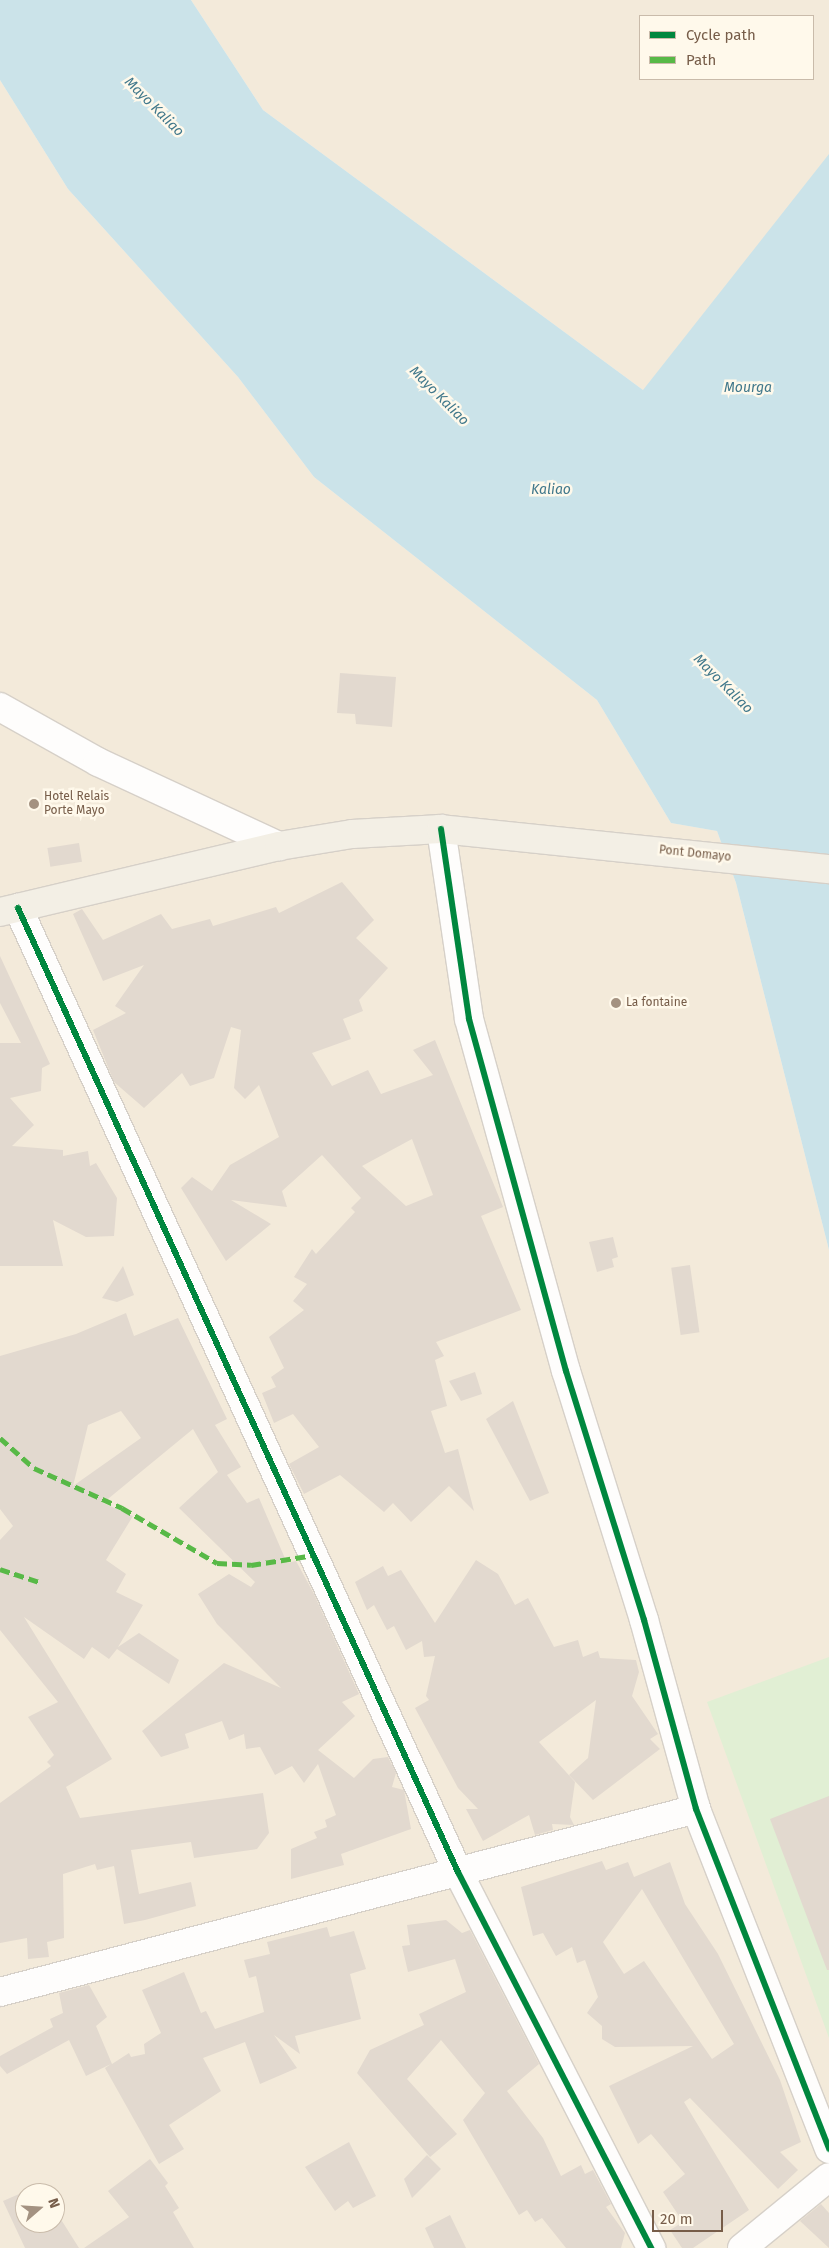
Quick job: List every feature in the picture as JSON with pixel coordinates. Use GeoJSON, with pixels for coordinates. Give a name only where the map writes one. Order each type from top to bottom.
{"type":"FeatureCollection","features":[{"type":"Feature","properties":{"kind":"main road","name":"Pont Domayo"},"geometry":{"type":"LineString","coordinates":[[9,910],[279,846],[352,834],[441,829],[562,839],[829,869]]}},
{"type":"Feature","properties":{"kind":"street"},"geometry":{"type":"LineString","coordinates":[[0,707],[98,762],[279,846]]}},
{"type":"Feature","properties":{"kind":"street"},"geometry":{"type":"LineString","coordinates":[[441,829],[469,1020],[566,1371],[644,1620],[696,1810],[829,2149]]}},
{"type":"Feature","properties":{"kind":"street"},"geometry":{"type":"LineString","coordinates":[[9,910],[458,1872],[650,2248]]}},
{"type":"Feature","properties":{"kind":"street"},"geometry":{"type":"LineString","coordinates":[[0,1992],[696,1810]]}},
{"type":"Feature","properties":{"kind":"street"},"geometry":{"type":"LineString","coordinates":[[742,2248],[829,2177]]}},
{"type":"Feature","properties":{"kind":"shaded area"},"geometry":{"type":"Polygon","coordinates":[[[191,0],[829,0],[829,603],[643,390],[263,110],[191,0]]]}},
{"type":"Feature","properties":{"kind":"shaded area"},"geometry":{"type":"Polygon","coordinates":[[[0,80],[68,189],[238,377],[314,477],[597,700],[671,823],[717,831],[736,883],[829,1250],[829,2248],[0,2248],[0,80]]]}},
{"type":"Feature","properties":{"kind":"green space"},"geometry":{"type":"Polygon","coordinates":[[[829,1657],[829,2038],[707,1702],[829,1657]]]}},
{"type":"Feature","properties":{"kind":"water","name":"Kaliao"},"geometry":{"type":"Polygon","coordinates":[[[0,0],[191,0],[263,110],[643,390],[829,154],[829,1250],[736,883],[717,831],[671,823],[597,700],[314,477],[238,377],[68,189],[0,80],[0,0]]]}},
{"type":"Feature","properties":{"kind":"building"},"geometry":{"type":"Polygon","coordinates":[[[340,673],[396,677],[392,727],[356,724],[355,714],[337,713],[340,673]]]}},
{"type":"Feature","properties":{"kind":"building"},"geometry":{"type":"Polygon","coordinates":[[[79,843],[82,862],[50,867],[47,848],[79,843]]]}},
{"type":"Feature","properties":{"kind":"building"},"geometry":{"type":"Polygon","coordinates":[[[342,882],[374,920],[356,938],[388,968],[359,1000],[363,1011],[343,1019],[351,1039],[312,1053],[332,1086],[368,1070],[381,1094],[433,1075],[413,1050],[435,1040],[503,1207],[481,1216],[521,1310],[436,1342],[444,1356],[435,1360],[447,1406],[431,1411],[445,1453],[458,1449],[474,1511],[449,1486],[411,1522],[393,1503],[384,1512],[340,1475],[304,1494],[289,1464],[319,1447],[293,1414],[274,1423],[262,1393],[276,1387],[271,1377],[284,1368],[269,1337],[304,1310],[293,1301],[307,1284],[294,1277],[312,1249],[316,1254],[355,1212],[351,1208],[361,1198],[322,1155],[282,1191],[287,1207],[231,1200],[271,1224],[226,1261],[181,1188],[192,1177],[212,1191],[230,1165],[279,1137],[259,1085],[245,1099],[234,1088],[241,1030],[231,1027],[214,1078],[190,1086],[182,1073],[144,1108],[114,1082],[93,1030],[126,1013],[115,1006],[144,965],[103,981],[73,914],[82,909],[103,940],[161,914],[172,929],[210,919],[213,926],[276,907],[279,913],[342,882]],[[412,1139],[362,1166],[406,1206],[433,1195],[412,1139]]]}},
{"type":"Feature","properties":{"kind":"building"},"geometry":{"type":"Polygon","coordinates":[[[0,956],[50,1064],[42,1068],[41,1091],[10,1098],[34,1125],[12,1146],[63,1150],[63,1156],[88,1151],[90,1166],[96,1163],[117,1198],[114,1236],[86,1237],[53,1220],[63,1266],[0,1266],[0,1043],[21,1043],[0,1003],[0,956]]]}},
{"type":"Feature","properties":{"kind":"building"},"geometry":{"type":"Polygon","coordinates":[[[613,1237],[618,1257],[612,1259],[614,1267],[597,1272],[589,1242],[613,1237]]]}},
{"type":"Feature","properties":{"kind":"building"},"geometry":{"type":"Polygon","coordinates":[[[690,1265],[699,1332],[681,1335],[671,1268],[690,1265]]]}},
{"type":"Feature","properties":{"kind":"building"},"geometry":{"type":"Polygon","coordinates":[[[123,1266],[134,1295],[117,1302],[102,1298],[123,1266]]]}},
{"type":"Feature","properties":{"kind":"building"},"geometry":{"type":"Polygon","coordinates":[[[126,1313],[134,1336],[178,1318],[227,1419],[215,1425],[241,1467],[227,1475],[247,1503],[259,1498],[287,1563],[296,1561],[313,1592],[359,1694],[342,1702],[355,1716],[318,1750],[354,1778],[373,1759],[388,1757],[396,1773],[392,1787],[404,1790],[411,1829],[341,1854],[344,1865],[291,1879],[291,1849],[317,1838],[314,1832],[327,1827],[325,1820],[336,1815],[318,1764],[304,1783],[292,1766],[275,1775],[260,1747],[246,1749],[244,1734],[229,1740],[222,1721],[185,1734],[189,1748],[161,1757],[142,1731],[224,1663],[281,1688],[217,1624],[198,1594],[229,1574],[251,1587],[255,1582],[179,1508],[218,1472],[193,1429],[103,1503],[133,1516],[106,1560],[126,1574],[116,1592],[143,1605],[118,1647],[139,1633],[179,1660],[169,1684],[117,1649],[109,1659],[92,1647],[84,1659],[24,1617],[112,1759],[66,1787],[80,1818],[263,1793],[269,1833],[257,1849],[194,1858],[191,1842],[131,1850],[139,1894],[191,1882],[196,1906],[145,1920],[124,1924],[114,1866],[97,1870],[95,1864],[63,1874],[64,1938],[47,1942],[49,1957],[28,1959],[27,1938],[0,1943],[0,1803],[51,1766],[47,1762],[54,1755],[28,1717],[58,1702],[0,1630],[0,1540],[13,1526],[0,1509],[0,1356],[76,1334],[126,1313]],[[121,1411],[88,1425],[73,1486],[141,1438],[121,1411]]]}},
{"type":"Feature","properties":{"kind":"building"},"geometry":{"type":"Polygon","coordinates":[[[475,1372],[482,1394],[461,1401],[449,1381],[475,1372]]]}},
{"type":"Feature","properties":{"kind":"building"},"geometry":{"type":"Polygon","coordinates":[[[513,1401],[549,1493],[530,1501],[486,1419],[513,1401]]]}},
{"type":"Feature","properties":{"kind":"building"},"geometry":{"type":"Polygon","coordinates":[[[476,1560],[498,1574],[515,1605],[528,1598],[554,1647],[578,1640],[583,1657],[598,1651],[600,1658],[636,1660],[639,1672],[632,1696],[658,1734],[650,1739],[660,1749],[593,1800],[569,1775],[588,1758],[596,1700],[539,1742],[575,1782],[570,1817],[574,1825],[552,1824],[553,1830],[535,1835],[529,1815],[483,1841],[466,1809],[478,1809],[458,1788],[415,1708],[429,1700],[426,1696],[435,1656],[424,1657],[422,1641],[406,1650],[394,1626],[387,1630],[374,1605],[367,1610],[355,1582],[383,1566],[388,1576],[401,1570],[435,1623],[476,1560]]]}},
{"type":"Feature","properties":{"kind":"building"},"geometry":{"type":"Polygon","coordinates":[[[829,1796],[829,1970],[827,1970],[770,1819],[829,1796]]]}},
{"type":"Feature","properties":{"kind":"building"},"geometry":{"type":"Polygon","coordinates":[[[602,1861],[606,1870],[628,1862],[634,1877],[670,1862],[685,1904],[718,1954],[780,2080],[801,2142],[780,2152],[798,2170],[778,2189],[690,2098],[684,2102],[749,2210],[693,2248],[682,2248],[670,2230],[683,2222],[663,2192],[685,2174],[651,2134],[638,2144],[609,2086],[693,2046],[615,2047],[602,2039],[602,2026],[587,2013],[598,1997],[585,1960],[577,1963],[572,1947],[556,1956],[543,1933],[533,1936],[521,1887],[602,1861]],[[642,1889],[603,1942],[624,1974],[644,1961],[712,2059],[734,2044],[642,1889]]]}},
{"type":"Feature","properties":{"kind":"building"},"geometry":{"type":"Polygon","coordinates":[[[446,1920],[462,1933],[470,1930],[539,2064],[507,2091],[543,2138],[561,2176],[581,2165],[585,2174],[593,2170],[611,2204],[606,2207],[625,2233],[621,2248],[566,2248],[542,2218],[535,2222],[527,2210],[519,2215],[463,2120],[485,2093],[441,2040],[407,2079],[457,2134],[430,2157],[357,2073],[370,2050],[424,2025],[419,2014],[466,1992],[455,1959],[408,1972],[402,1946],[410,1945],[407,1925],[446,1920]]]}},
{"type":"Feature","properties":{"kind":"building"},"geometry":{"type":"Polygon","coordinates":[[[327,1927],[330,1937],[354,1931],[366,1969],[350,1974],[361,2019],[295,2036],[300,2054],[274,2035],[297,2068],[260,2084],[245,2042],[203,2058],[221,2091],[169,2125],[184,2149],[159,2164],[105,2068],[111,2064],[86,2076],[69,2040],[7,2074],[0,2066],[0,2056],[53,2027],[50,2019],[63,2013],[59,1993],[89,1985],[107,2017],[96,2026],[112,2064],[129,2053],[131,2057],[145,2054],[144,2044],[161,2033],[142,1990],[184,1972],[201,2013],[206,2011],[215,2029],[264,2012],[256,1976],[249,1978],[244,1960],[270,1954],[267,1942],[327,1927]]]}},
{"type":"Feature","properties":{"kind":"building"},"geometry":{"type":"Polygon","coordinates":[[[349,2142],[376,2196],[353,2208],[348,2201],[335,2211],[305,2167],[349,2142]]]}},
{"type":"Feature","properties":{"kind":"building"},"geometry":{"type":"Polygon","coordinates":[[[427,2155],[441,2169],[412,2198],[404,2179],[427,2155]]]}},
{"type":"Feature","properties":{"kind":"building"},"geometry":{"type":"Polygon","coordinates":[[[150,2159],[168,2183],[165,2186],[179,2208],[173,2212],[194,2248],[84,2248],[129,2217],[108,2191],[150,2159]]]}},
{"type":"Feature","properties":{"kind":"building"},"geometry":{"type":"Polygon","coordinates":[[[15,2196],[15,2227],[3,2201],[15,2196]]]}},
{"type":"Feature","properties":{"kind":"building"},"geometry":{"type":"Polygon","coordinates":[[[821,2204],[829,2213],[829,2248],[800,2221],[821,2204]]]}},
{"type":"Feature","properties":{"kind":"building"},"geometry":{"type":"Polygon","coordinates":[[[450,2215],[466,2248],[434,2248],[425,2228],[450,2215]]]}},
{"type":"Feature","properties":{"kind":"building"},"geometry":{"type":"Polygon","coordinates":[[[65,2226],[79,2248],[25,2248],[18,2233],[65,2233],[65,2226]]]}},
{"type":"Feature","properties":{"kind":"marked path"},"geometry":{"type":"LineString","coordinates":[[0,1438],[34,1468],[122,1508],[217,1563],[251,1565],[314,1555]]}},
{"type":"Feature","properties":{"kind":"marked path"},"geometry":{"type":"LineString","coordinates":[[0,1569],[39,1582]]}},
{"type":"Feature","properties":{"kind":"cycle path"},"geometry":{"type":"LineString","coordinates":[[441,829],[469,1019],[566,1371],[644,1620],[696,1809],[829,2149]]}},
{"type":"Feature","properties":{"kind":"cycle path"},"geometry":{"type":"LineString","coordinates":[[18,908],[458,1872],[651,2248]]}},
{"type":"Feature","properties":{"kind":"place","name":"Hotel Relais Porte Mayo"},"geometry":{"type":"Point","coordinates":[34,804]}},
{"type":"Feature","properties":{"kind":"place","name":"La fontaine"},"geometry":{"type":"Point","coordinates":[616,1003]}},
{"type":"Feature","properties":{"kind":"water label","name":"Mayo Kaliao"},"geometry":{"type":"Point","coordinates":[154,107]}},
{"type":"Feature","properties":{"kind":"water label","name":"Mourga"},"geometry":{"type":"Point","coordinates":[748,388]}},
{"type":"Feature","properties":{"kind":"water label","name":"Mayo Kaliao"},"geometry":{"type":"Point","coordinates":[439,396]}},
{"type":"Feature","properties":{"kind":"water label","name":"Mayo Kaliao"},"geometry":{"type":"Point","coordinates":[723,684]}}]}
